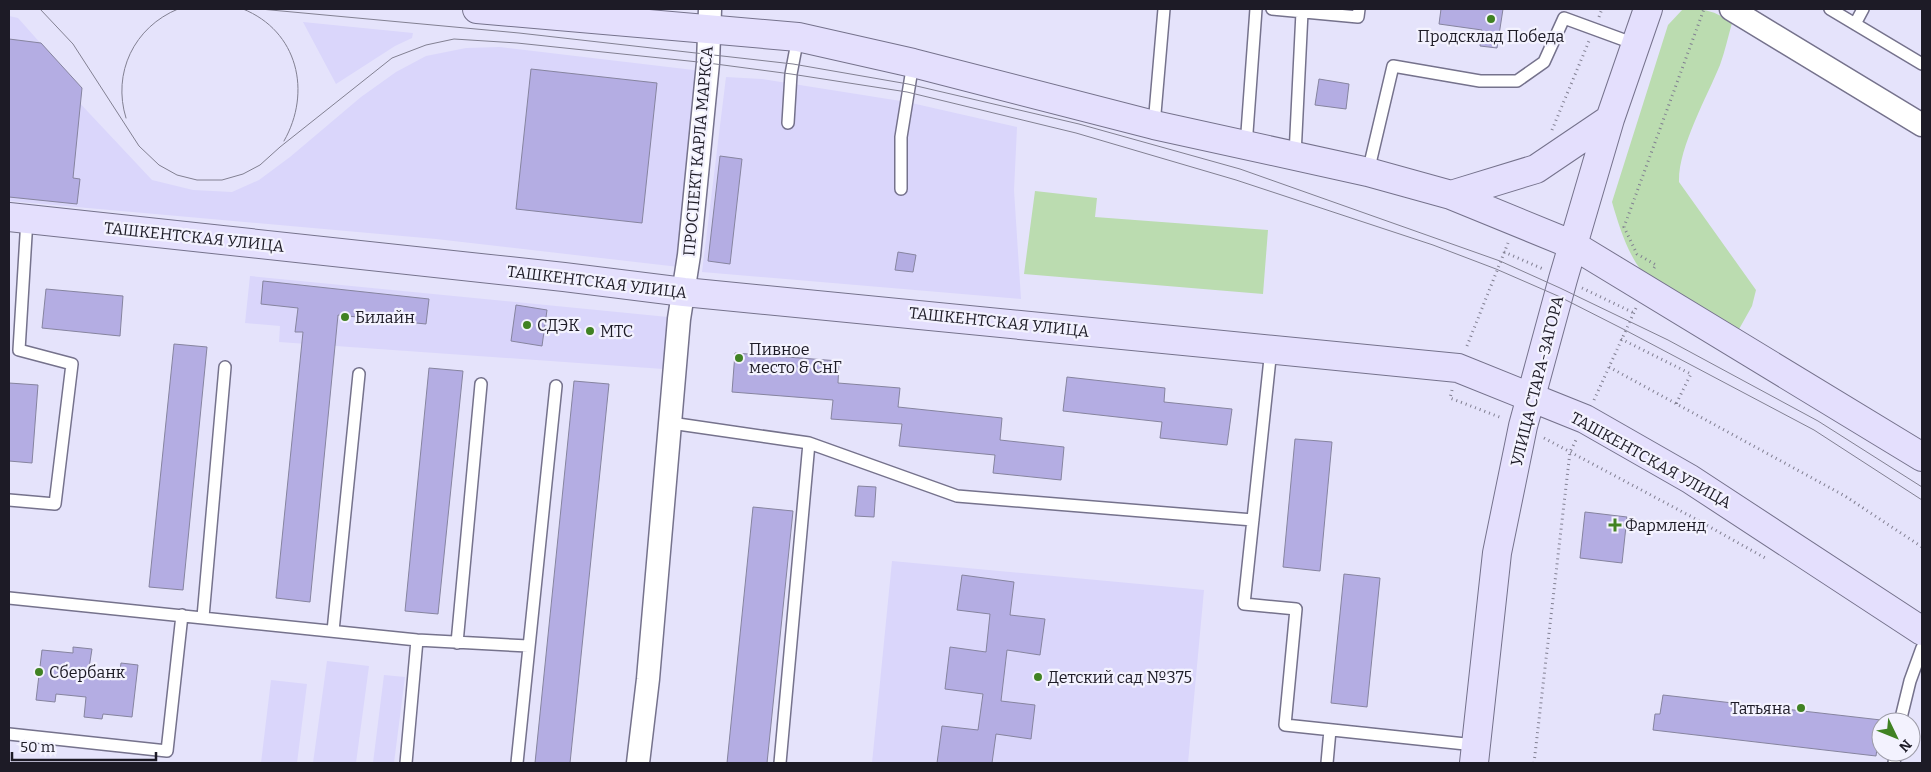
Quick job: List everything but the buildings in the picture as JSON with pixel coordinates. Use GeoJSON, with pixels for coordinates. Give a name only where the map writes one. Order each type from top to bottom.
{"type":"FeatureCollection","features":[{"type":"Feature","properties":{"kind":"main road"},"geometry":{"type":"LineString","coordinates":[[477,9],[709,18],[913,63],[1154,125],[1368,172],[1451,195],[1573,246],[1922,457]]}},
{"type":"Feature","properties":{"kind":"main road","name":"УЛИЦА СТАРА-ЗАГОРА"},"geometry":{"type":"LineString","coordinates":[[1474,754],[1497,553],[1524,426],[1610,119],[1648,9]]}},
{"type":"Feature","properties":{"kind":"main road"},"geometry":{"type":"LineString","coordinates":[[1451,195],[1536,169],[1610,119]]}},
{"type":"Feature","properties":{"kind":"main road","name":"ТАШКЕНТСКАЯ УЛИЦА"},"geometry":{"type":"LineString","coordinates":[[18,218],[554,276],[684,292],[1458,368],[1531,399],[1585,419],[1690,479],[1922,631]]}},
{"type":"Feature","properties":{"kind":"street"},"geometry":{"type":"LineString","coordinates":[[1731,9],[1922,125]]}},
{"type":"Feature","properties":{"kind":"street","name":"ПРОСПЕКТ КАРЛА МАРКСА"},"geometry":{"type":"LineString","coordinates":[[638,763],[671,423],[678,320],[684,292],[707,72],[709,18]]}},
{"type":"Feature","properties":{"kind":"lane"},"geometry":{"type":"LineString","coordinates":[[1154,125],[1164,9]]}},
{"type":"Feature","properties":{"kind":"lane"},"geometry":{"type":"LineString","coordinates":[[1246,146],[1256,9]]}},
{"type":"Feature","properties":{"kind":"lane"},"geometry":{"type":"LineString","coordinates":[[1272,9],[1358,17],[1359,9]]}},
{"type":"Feature","properties":{"kind":"lane"},"geometry":{"type":"LineString","coordinates":[[1830,9],[1922,64]]}},
{"type":"Feature","properties":{"kind":"lane"},"geometry":{"type":"LineString","coordinates":[[1855,24],[1863,9]]}},
{"type":"Feature","properties":{"kind":"lane"},"geometry":{"type":"LineString","coordinates":[[1295,157],[1302,12]]}},
{"type":"Feature","properties":{"kind":"lane"},"geometry":{"type":"LineString","coordinates":[[1368,172],[1393,66],[1480,81],[1516,82],[1544,62],[1564,13],[1594,29],[1635,44]]}},
{"type":"Feature","properties":{"kind":"lane"},"geometry":{"type":"LineString","coordinates":[[788,123],[791,74],[798,37]]}},
{"type":"Feature","properties":{"kind":"lane"},"geometry":{"type":"LineString","coordinates":[[901,189],[901,137],[913,63]]}},
{"type":"Feature","properties":{"kind":"lane"},"geometry":{"type":"LineString","coordinates":[[9,500],[55,504],[72,364],[19,350],[18,218]]}},
{"type":"Feature","properties":{"kind":"lane"},"geometry":{"type":"LineString","coordinates":[[1270,349],[1244,604],[1296,609],[1285,725],[1330,730],[1474,754]]}},
{"type":"Feature","properties":{"kind":"lane"},"geometry":{"type":"LineString","coordinates":[[203,617],[225,366]]}},
{"type":"Feature","properties":{"kind":"lane"},"geometry":{"type":"LineString","coordinates":[[334,631],[359,374]]}},
{"type":"Feature","properties":{"kind":"lane"},"geometry":{"type":"LineString","coordinates":[[458,643],[481,384]]}},
{"type":"Feature","properties":{"kind":"lane"},"geometry":{"type":"LineString","coordinates":[[517,763],[556,386]]}},
{"type":"Feature","properties":{"kind":"lane"},"geometry":{"type":"LineString","coordinates":[[671,423],[809,443],[958,496],[1253,520]]}},
{"type":"Feature","properties":{"kind":"lane"},"geometry":{"type":"LineString","coordinates":[[780,763],[809,443]]}},
{"type":"Feature","properties":{"kind":"lane"},"geometry":{"type":"LineString","coordinates":[[9,598],[417,640],[528,646]]}},
{"type":"Feature","properties":{"kind":"lane"},"geometry":{"type":"LineString","coordinates":[[9,734],[167,751],[182,615]]}},
{"type":"Feature","properties":{"kind":"lane"},"geometry":{"type":"LineString","coordinates":[[406,763],[417,640]]}},
{"type":"Feature","properties":{"kind":"lane"},"geometry":{"type":"LineString","coordinates":[[1902,712],[1910,681],[1922,648]]}},
{"type":"Feature","properties":{"kind":"lane"},"geometry":{"type":"LineString","coordinates":[[1326,763],[1330,730]]}},
{"type":"Feature","properties":{"kind":"path"},"geometry":{"type":"LineString","coordinates":[[1550,134],[1602,9]]}},
{"type":"Feature","properties":{"kind":"path"},"geometry":{"type":"LineString","coordinates":[[1534,763],[1570,452],[1656,265],[1637,254],[1624,227],[1704,9]]}},
{"type":"Feature","properties":{"kind":"path"},"geometry":{"type":"LineString","coordinates":[[1516,222],[1458,368],[1450,398],[1524,426],[1692,516],[1770,561]]}},
{"type":"Feature","properties":{"kind":"path"},"geometry":{"type":"LineString","coordinates":[[1621,339],[1691,374],[1676,404]]}},
{"type":"Feature","properties":{"kind":"path"},"geometry":{"type":"LineString","coordinates":[[1609,367],[1845,496],[1922,547]]}},
{"type":"Feature","properties":{"kind":"shaded area"},"geometry":{"type":"Polygon","coordinates":[[[9,16],[18,18],[43,46],[75,98],[152,180],[193,190],[232,192],[259,180],[290,157],[361,97],[396,72],[426,56],[466,48],[500,47],[702,71],[679,267],[436,239],[9,201],[9,16]]]}},
{"type":"Feature","properties":{"kind":"shaded area"},"geometry":{"type":"Polygon","coordinates":[[[303,22],[413,33],[412,38],[395,46],[336,84],[303,22]]]}},
{"type":"Feature","properties":{"kind":"shaded area"},"geometry":{"type":"Polygon","coordinates":[[[726,77],[762,79],[907,102],[1017,127],[1014,190],[1021,299],[702,272],[726,77]]]}},
{"type":"Feature","properties":{"kind":"shaded area"},"geometry":{"type":"Polygon","coordinates":[[[250,276],[668,317],[663,369],[279,342],[280,326],[245,323],[250,276]]]}},
{"type":"Feature","properties":{"kind":"shaded area","name":"Детский сад №375"},"geometry":{"type":"Polygon","coordinates":[[[892,561],[1204,590],[1188,763],[872,763],[892,561]]]}},
{"type":"Feature","properties":{"kind":"shaded area"},"geometry":{"type":"Polygon","coordinates":[[[327,661],[369,666],[356,763],[313,763],[327,661]]]}},
{"type":"Feature","properties":{"kind":"shaded area"},"geometry":{"type":"Polygon","coordinates":[[[384,675],[405,677],[394,763],[373,763],[384,675]]]}},
{"type":"Feature","properties":{"kind":"shaded area"},"geometry":{"type":"Polygon","coordinates":[[[271,680],[307,684],[297,763],[261,763],[271,680]]]}},
{"type":"Feature","properties":{"kind":"green space"},"geometry":{"type":"Polygon","coordinates":[[[1683,9],[1709,11],[1720,15],[1732,23],[1720,65],[1688,138],[1683,154],[1679,182],[1756,290],[1752,306],[1738,331],[1668,292],[1644,273],[1628,249],[1612,202],[1668,25],[1683,9]]]}},
{"type":"Feature","properties":{"kind":"green space"},"geometry":{"type":"Polygon","coordinates":[[[1035,191],[1097,198],[1095,217],[1268,230],[1263,294],[1024,274],[1035,191]]]}},
{"type":"Feature","properties":{"kind":"tram line"},"geometry":{"type":"LineString","coordinates":[[40,9],[73,44],[139,146],[159,165],[177,175],[197,180],[222,180],[243,174],[260,165],[392,58],[426,45],[454,39],[517,43],[708,63],[791,74],[907,92],[1076,133],[1236,180],[1433,245],[1496,269],[1558,296],[1814,430],[1922,500]]}},
{"type":"Feature","properties":{"kind":"tram line"},"geometry":{"type":"LineString","coordinates":[[126,118],[122,101],[122,85],[130,53],[149,27],[178,9]]}},
{"type":"Feature","properties":{"kind":"tram line"},"geometry":{"type":"LineString","coordinates":[[243,9],[262,19],[277,32],[288,48],[295,65],[298,84],[297,103],[293,122],[284,141]]}},
{"type":"Feature","properties":{"kind":"tram line"},"geometry":{"type":"LineString","coordinates":[[260,9],[519,33],[793,64],[908,84],[1079,124],[1240,169],[1500,261],[1560,288],[1668,340],[1818,421],[1922,487]]}},
{"type":"Feature","properties":{"kind":"place","name":"Продсклад Победа"},"geometry":{"type":"Point","coordinates":[1491,19]}},
{"type":"Feature","properties":{"kind":"place","name":"Билайн"},"geometry":{"type":"Point","coordinates":[345,317]}},
{"type":"Feature","properties":{"kind":"place","name":"СДЭК"},"geometry":{"type":"Point","coordinates":[527,325]}},
{"type":"Feature","properties":{"kind":"place","name":"МТС"},"geometry":{"type":"Point","coordinates":[590,331]}},
{"type":"Feature","properties":{"kind":"place","name":"Пивное место & СнГ"},"geometry":{"type":"Point","coordinates":[739,358]}},
{"type":"Feature","properties":{"kind":"place","name":"Фармленд"},"geometry":{"type":"Point","coordinates":[1615,525]}},
{"type":"Feature","properties":{"kind":"place","name":"Сбербанк"},"geometry":{"type":"Point","coordinates":[39,672]}},
{"type":"Feature","properties":{"kind":"place","name":"Детский сад №375"},"geometry":{"type":"Point","coordinates":[1038,677]}},
{"type":"Feature","properties":{"kind":"place","name":"Татьяна"},"geometry":{"type":"Point","coordinates":[1801,708]}}]}
